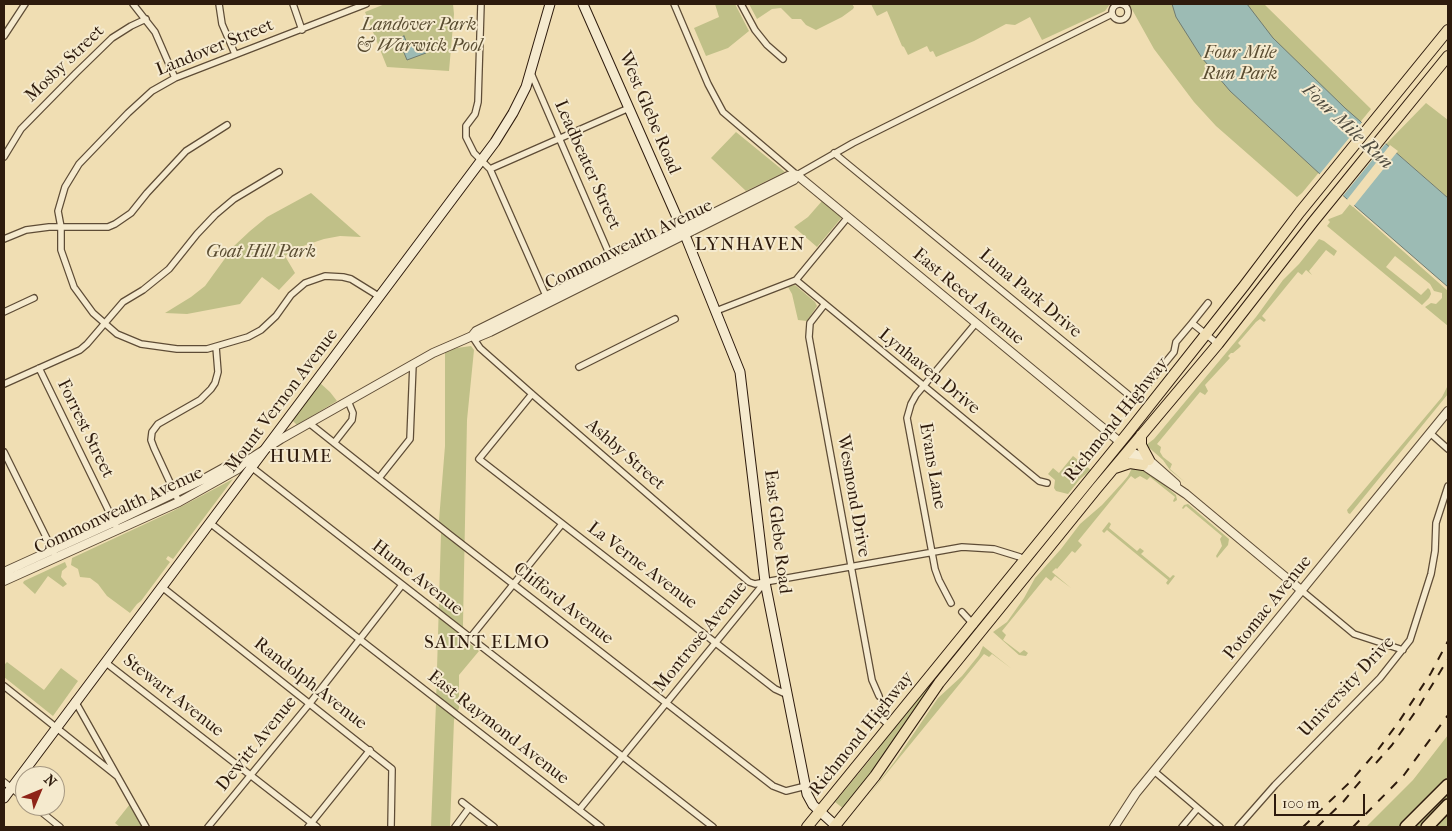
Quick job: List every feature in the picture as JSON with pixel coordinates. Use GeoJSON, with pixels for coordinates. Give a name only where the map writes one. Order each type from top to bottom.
{"type":"FeatureCollection","features":[{"type":"Feature","properties":{"kind":"highway","name":"Richmond Highway"},"geometry":{"type":"LineString","coordinates":[[1029,564],[1114,468],[1128,445],[1134,425],[1324,182],[1448,30]]}},
{"type":"Feature","properties":{"kind":"highway","name":"Richmond Highway"},"geometry":{"type":"LineString","coordinates":[[807,827],[890,726],[977,628],[1128,445],[1218,344],[1336,193],[1448,56]]}},
{"type":"Feature","properties":{"kind":"highway"},"geometry":{"type":"LineString","coordinates":[[1114,468],[1130,463],[1146,462],[1141,445],[1128,445]]}},
{"type":"Feature","properties":{"kind":"highway","name":"Richmond Highway"},"geometry":{"type":"LineString","coordinates":[[836,827],[885,762],[977,628]]}},
{"type":"Feature","properties":{"kind":"highway"},"geometry":{"type":"LineString","coordinates":[[1406,827],[1448,785]]}},
{"type":"Feature","properties":{"kind":"highway"},"geometry":{"type":"LineString","coordinates":[[1426,827],[1448,805]]}},
{"type":"Feature","properties":{"kind":"main road","name":"Mount Vernon Avenue"},"geometry":{"type":"LineString","coordinates":[[4,798],[7,785],[56,728],[210,523],[248,465],[268,447],[482,162],[513,114],[530,73],[550,4]]}},
{"type":"Feature","properties":{"kind":"main road","name":"West Glebe Road"},"geometry":{"type":"LineString","coordinates":[[583,4],[683,232]]}},
{"type":"Feature","properties":{"kind":"main road","name":"East Glebe Road"},"geometry":{"type":"LineString","coordinates":[[683,232],[737,362],[742,380],[765,582],[806,786],[809,798],[836,827]]}},
{"type":"Feature","properties":{"kind":"street"},"geometry":{"type":"LineString","coordinates":[[4,36],[24,4]]}},
{"type":"Feature","properties":{"kind":"street"},"geometry":{"type":"LineString","coordinates":[[133,4],[146,19],[160,42],[175,78]]}},
{"type":"Feature","properties":{"kind":"street"},"geometry":{"type":"LineString","coordinates":[[219,4],[222,24],[235,54]]}},
{"type":"Feature","properties":{"kind":"street"},"geometry":{"type":"LineString","coordinates":[[293,4],[302,30]]}},
{"type":"Feature","properties":{"kind":"street","name":"Landover Street"},"geometry":{"type":"LineString","coordinates":[[366,4],[166,82],[146,96],[86,155],[74,170],[65,187],[58,211],[61,228],[61,250],[74,286],[93,313],[105,324],[127,339],[153,347],[206,349],[248,337],[261,330],[276,316],[298,289],[320,277],[334,276],[351,279],[380,297]]}},
{"type":"Feature","properties":{"kind":"street"},"geometry":{"type":"LineString","coordinates":[[481,4],[478,102],[465,132],[469,145],[490,169],[548,299]]}},
{"type":"Feature","properties":{"kind":"street"},"geometry":{"type":"LineString","coordinates":[[674,4],[708,84],[724,112],[797,175]]}},
{"type":"Feature","properties":{"kind":"street"},"geometry":{"type":"LineString","coordinates":[[742,4],[754,30],[767,46],[783,59]]}},
{"type":"Feature","properties":{"kind":"street","name":"Commonwealth Avenue"},"geometry":{"type":"LineString","coordinates":[[268,447],[441,349],[472,336],[478,337],[490,332],[548,299],[614,266],[794,180],[797,175],[834,153],[1112,14]]}},
{"type":"Feature","properties":{"kind":"street","name":"Mosby Street"},"geometry":{"type":"LineString","coordinates":[[4,157],[21,129],[112,38],[146,19]]}},
{"type":"Feature","properties":{"kind":"street","name":"Leadbeater Street"},"geometry":{"type":"LineString","coordinates":[[530,73],[614,266]]}},
{"type":"Feature","properties":{"kind":"street"},"geometry":{"type":"LineString","coordinates":[[490,169],[629,108]]}},
{"type":"Feature","properties":{"kind":"street"},"geometry":{"type":"LineString","coordinates":[[4,239],[26,230],[108,227],[123,220],[186,151],[227,125]]}},
{"type":"Feature","properties":{"kind":"street","name":"Luna Park Drive"},"geometry":{"type":"LineString","coordinates":[[834,153],[1130,396],[1135,397],[1139,395],[1174,352],[1176,342],[1208,303]]}},
{"type":"Feature","properties":{"kind":"street"},"geometry":{"type":"LineString","coordinates":[[4,384],[80,350],[123,302],[143,290],[170,269],[197,234],[227,204],[279,172]]}},
{"type":"Feature","properties":{"kind":"street","name":"East Reed Avenue"},"geometry":{"type":"LineString","coordinates":[[797,175],[976,323],[1128,445],[1132,456],[1146,462],[1186,494],[1354,634],[1402,650]]}},
{"type":"Feature","properties":{"kind":"street"},"geometry":{"type":"LineString","coordinates":[[716,311],[796,280],[848,217]]}},
{"type":"Feature","properties":{"kind":"street","name":"Lynhaven Drive"},"geometry":{"type":"LineString","coordinates":[[796,280],[923,387],[1039,481],[1047,483]]}},
{"type":"Feature","properties":{"kind":"street"},"geometry":{"type":"LineString","coordinates":[[4,312],[34,298]]}},
{"type":"Feature","properties":{"kind":"street","name":"Wesmond Drive"},"geometry":{"type":"LineString","coordinates":[[824,305],[810,323],[809,337],[872,680],[879,696]]}},
{"type":"Feature","properties":{"kind":"street"},"geometry":{"type":"LineString","coordinates":[[579,367],[675,318]]}},
{"type":"Feature","properties":{"kind":"street","name":"Evans Lane"},"geometry":{"type":"LineString","coordinates":[[951,602],[938,580],[907,418],[911,404],[923,387],[976,323]]}},
{"type":"Feature","properties":{"kind":"street"},"geometry":{"type":"LineString","coordinates":[[1192,323],[1218,344]]}},
{"type":"Feature","properties":{"kind":"street","name":"Ashby Street"},"geometry":{"type":"LineString","coordinates":[[472,336],[480,348],[749,582],[755,584],[765,582]]}},
{"type":"Feature","properties":{"kind":"street"},"geometry":{"type":"LineString","coordinates":[[179,502],[154,448],[151,440],[152,432],[158,424],[200,400],[211,389],[218,372],[216,347]]}},
{"type":"Feature","properties":{"kind":"street"},"geometry":{"type":"LineString","coordinates":[[379,478],[410,439],[413,364]]}},
{"type":"Feature","properties":{"kind":"street","name":"Forrest Street"},"geometry":{"type":"LineString","coordinates":[[39,368],[118,530]]}},
{"type":"Feature","properties":{"kind":"street","name":"La Verne Avenue"},"geometry":{"type":"LineString","coordinates":[[532,394],[479,459],[775,689],[788,695]]}},
{"type":"Feature","properties":{"kind":"street"},"geometry":{"type":"LineString","coordinates":[[334,443],[352,420],[353,413],[348,401]]}},
{"type":"Feature","properties":{"kind":"street","name":"Potomac Avenue"},"geometry":{"type":"LineString","coordinates":[[1114,827],[1130,802],[1154,771],[1448,411]]}},
{"type":"Feature","properties":{"kind":"street","name":"Clifford Avenue"},"geometry":{"type":"LineString","coordinates":[[309,423],[777,789],[786,791],[806,786]]}},
{"type":"Feature","properties":{"kind":"street"},"geometry":{"type":"LineString","coordinates":[[1430,433],[1448,449]]}},
{"type":"Feature","properties":{"kind":"street"},"geometry":{"type":"LineString","coordinates":[[4,452],[56,558]]}},
{"type":"Feature","properties":{"kind":"street","name":"Commonwealth Avenue"},"geometry":{"type":"LineString","coordinates":[[5,576],[52,549],[202,480],[240,459],[248,465]]}},
{"type":"Feature","properties":{"kind":"street","name":"Commonwealth Avenue"},"geometry":{"type":"LineString","coordinates":[[5,576],[56,558],[118,530],[179,502],[248,465]]}},
{"type":"Feature","properties":{"kind":"street","name":"Hume Avenue"},"geometry":{"type":"LineString","coordinates":[[248,465],[714,827]]}},
{"type":"Feature","properties":{"kind":"street"},"geometry":{"type":"LineString","coordinates":[[202,480],[206,488]]}},
{"type":"Feature","properties":{"kind":"street","name":"University Drive"},"geometry":{"type":"LineString","coordinates":[[1238,827],[1275,785],[1350,710],[1410,640],[1428,588],[1435,551],[1436,523],[1448,486]]}},
{"type":"Feature","properties":{"kind":"street","name":"East Raymond Avenue"},"geometry":{"type":"LineString","coordinates":[[210,523],[601,827]]}},
{"type":"Feature","properties":{"kind":"street"},"geometry":{"type":"LineString","coordinates":[[470,638],[562,524]]}},
{"type":"Feature","properties":{"kind":"street","name":"Montrose Avenue"},"geometry":{"type":"LineString","coordinates":[[579,810],[765,582],[957,547],[980,547],[1008,552],[1029,564]]}},
{"type":"Feature","properties":{"kind":"street","name":"Dewitt Avenue"},"geometry":{"type":"LineString","coordinates":[[208,827],[310,703],[402,585]]}},
{"type":"Feature","properties":{"kind":"street","name":"Randolph Avenue"},"geometry":{"type":"LineString","coordinates":[[162,587],[392,769],[392,827]]}},
{"type":"Feature","properties":{"kind":"street"},"geometry":{"type":"LineString","coordinates":[[962,612],[977,628]]}},
{"type":"Feature","properties":{"kind":"street","name":"Stewart Avenue"},"geometry":{"type":"LineString","coordinates":[[105,662],[251,776],[310,825],[317,827]]}},
{"type":"Feature","properties":{"kind":"street"},"geometry":{"type":"LineString","coordinates":[[4,686],[117,776]]}},
{"type":"Feature","properties":{"kind":"street"},"geometry":{"type":"LineString","coordinates":[[75,701],[146,827]]}},
{"type":"Feature","properties":{"kind":"street"},"geometry":{"type":"LineString","coordinates":[[882,719],[890,726]]}},
{"type":"Feature","properties":{"kind":"street"},"geometry":{"type":"LineString","coordinates":[[310,825],[370,750]]}},
{"type":"Feature","properties":{"kind":"street"},"geometry":{"type":"LineString","coordinates":[[1154,771],[1220,827]]}},
{"type":"Feature","properties":{"kind":"street"},"geometry":{"type":"LineString","coordinates":[[462,802],[493,827]]}},
{"type":"Feature","properties":{"kind":"street"},"geometry":{"type":"LineString","coordinates":[[455,827],[469,808]]}},
{"type":"Feature","properties":{"kind":"street"},"geometry":{"type":"LineString","coordinates":[[1182,827],[1197,808]]}},
{"type":"Feature","properties":{"kind":"street"},"geometry":{"type":"LineString","coordinates":[[46,816],[60,827]]}},
{"type":"Feature","properties":{"kind":"green space","name":"Landover Park & Warwick Pool"},"geometry":{"type":"Polygon","coordinates":[[[385,4],[453,4],[454,14],[449,71],[387,67],[365,12],[385,4]]]}},
{"type":"Feature","properties":{"kind":"green space"},"geometry":{"type":"Polygon","coordinates":[[[715,4],[735,4],[749,31],[728,48],[706,56],[694,28],[719,17],[715,4]]]}},
{"type":"Feature","properties":{"kind":"green space"},"geometry":{"type":"Polygon","coordinates":[[[749,4],[852,4],[854,7],[842,17],[816,30],[806,25],[801,19],[792,19],[781,8],[772,9],[757,19],[749,4]]]}},
{"type":"Feature","properties":{"kind":"green space"},"geometry":{"type":"Polygon","coordinates":[[[871,4],[1110,4],[1105,11],[1042,40],[1030,17],[1015,25],[1006,24],[974,41],[936,57],[927,46],[908,55],[902,46],[887,11],[877,16],[871,4]]]}},
{"type":"Feature","properties":{"kind":"green space","name":"Four Mile Run Park"},"geometry":{"type":"Polygon","coordinates":[[[1129,4],[1264,4],[1371,109],[1297,197],[1216,126],[1194,102],[1154,49],[1129,4]]]}},
{"type":"Feature","properties":{"kind":"green space"},"geometry":{"type":"Polygon","coordinates":[[[1426,103],[1448,120],[1448,198],[1386,144],[1426,103]]]}},
{"type":"Feature","properties":{"kind":"green space"},"geometry":{"type":"Polygon","coordinates":[[[736,132],[785,172],[746,191],[711,158],[736,132]]]}},
{"type":"Feature","properties":{"kind":"green space","name":"Goat Hill Park"},"geometry":{"type":"Polygon","coordinates":[[[311,193],[361,237],[340,236],[324,239],[300,247],[285,256],[295,273],[279,290],[262,277],[240,304],[187,314],[165,313],[205,286],[234,246],[267,217],[311,193]]]}},
{"type":"Feature","properties":{"kind":"green space"},"geometry":{"type":"Polygon","coordinates":[[[822,201],[842,217],[817,247],[794,227],[808,217],[822,201]]]}},
{"type":"Feature","properties":{"kind":"green space"},"geometry":{"type":"Polygon","coordinates":[[[1350,204],[1448,291],[1448,326],[1425,307],[1431,303],[1436,304],[1442,298],[1442,293],[1434,291],[1430,284],[1395,256],[1386,267],[1421,295],[1428,288],[1430,290],[1429,298],[1422,305],[1327,226],[1330,222],[1329,219],[1342,214],[1350,204]]]}},
{"type":"Feature","properties":{"kind":"green space"},"geometry":{"type":"Polygon","coordinates":[[[1319,239],[1337,251],[1334,256],[1326,250],[1309,271],[1312,275],[1306,270],[1302,275],[1298,272],[1262,316],[1266,320],[1264,322],[1260,319],[1256,322],[1238,343],[1241,346],[1228,356],[1230,358],[1205,385],[1208,391],[1205,395],[1200,392],[1157,444],[1161,447],[1160,452],[1163,457],[1172,464],[1170,469],[1186,483],[1170,470],[1163,460],[1146,445],[1154,439],[1256,317],[1283,280],[1319,239]]]}},
{"type":"Feature","properties":{"kind":"green space"},"geometry":{"type":"Polygon","coordinates":[[[795,285],[815,302],[817,306],[807,321],[798,320],[792,294],[788,287],[795,285]]]}},
{"type":"Feature","properties":{"kind":"green space"},"geometry":{"type":"Polygon","coordinates":[[[471,346],[474,350],[467,420],[463,624],[464,639],[479,651],[459,675],[459,708],[454,720],[450,827],[431,827],[441,533],[439,520],[445,446],[445,352],[471,346]]]}},
{"type":"Feature","properties":{"kind":"green space"},"geometry":{"type":"Polygon","coordinates":[[[320,383],[337,401],[297,425],[292,420],[320,383]]]}},
{"type":"Feature","properties":{"kind":"green space"},"geometry":{"type":"Polygon","coordinates":[[[1448,385],[1448,394],[1350,514],[1348,513],[1347,510],[1442,397],[1448,385]]]}},
{"type":"Feature","properties":{"kind":"green space"},"geometry":{"type":"Polygon","coordinates":[[[1073,456],[1091,470],[1080,479],[1068,494],[1056,491],[1054,488],[1055,480],[1048,474],[1053,468],[1059,473],[1073,456]]]}},
{"type":"Feature","properties":{"kind":"green space"},"geometry":{"type":"Polygon","coordinates":[[[1133,466],[1138,467],[1162,483],[1176,495],[1177,500],[1174,502],[1175,497],[1150,477],[1147,480],[1140,476],[1135,479],[1131,476],[1078,541],[1082,545],[1075,553],[1072,551],[1057,569],[1052,572],[1071,588],[1055,576],[1051,581],[1046,577],[1002,631],[1006,635],[1003,640],[1020,653],[1024,650],[1028,653],[1026,656],[1019,655],[993,632],[1007,622],[1035,578],[1080,524],[1102,505],[1123,482],[1133,466]]]}},
{"type":"Feature","properties":{"kind":"green space"},"geometry":{"type":"Polygon","coordinates":[[[233,479],[173,559],[168,556],[166,559],[170,562],[130,613],[107,596],[98,584],[90,578],[80,577],[78,569],[71,565],[72,558],[173,511],[233,479]]]}},
{"type":"Feature","properties":{"kind":"green space"},"geometry":{"type":"Polygon","coordinates":[[[1188,504],[1229,539],[1228,545],[1217,558],[1216,556],[1222,546],[1220,539],[1222,536],[1186,506],[1182,508],[1188,504]]]}},
{"type":"Feature","properties":{"kind":"green space"},"geometry":{"type":"Polygon","coordinates":[[[1109,522],[1111,524],[1109,528],[1137,551],[1140,548],[1144,551],[1141,554],[1170,578],[1173,575],[1175,576],[1168,585],[1166,583],[1168,580],[1107,530],[1104,533],[1102,531],[1109,522]]]}},
{"type":"Feature","properties":{"kind":"green space"},"geometry":{"type":"Polygon","coordinates":[[[65,562],[67,567],[62,571],[61,577],[67,584],[63,587],[48,576],[35,594],[23,583],[24,581],[65,562]]]}},
{"type":"Feature","properties":{"kind":"green space"},"geometry":{"type":"Polygon","coordinates":[[[983,646],[1012,669],[992,654],[989,657],[984,654],[869,795],[938,698],[962,676],[979,655],[983,646]]]}},
{"type":"Feature","properties":{"kind":"green space"},"geometry":{"type":"Polygon","coordinates":[[[948,660],[886,754],[844,809],[835,802],[948,660]]]}},
{"type":"Feature","properties":{"kind":"green space"},"geometry":{"type":"Polygon","coordinates":[[[7,662],[44,690],[61,668],[78,681],[53,716],[4,677],[4,665],[7,662]]]}},
{"type":"Feature","properties":{"kind":"green space"},"geometry":{"type":"Polygon","coordinates":[[[1448,735],[1448,827],[1366,827],[1413,780],[1448,735]]]}},
{"type":"Feature","properties":{"kind":"green space"},"geometry":{"type":"Polygon","coordinates":[[[130,804],[143,827],[120,827],[115,823],[130,804]]]}},
{"type":"Feature","properties":{"kind":"water","name":"Four Mile Run"},"geometry":{"type":"Polygon","coordinates":[[[1172,4],[1247,4],[1273,38],[1345,108],[1448,198],[1448,287],[1348,200],[1230,91],[1202,58],[1176,17],[1172,4]]]}},
{"type":"Feature","properties":{"kind":"water"},"geometry":{"type":"Polygon","coordinates":[[[404,36],[408,46],[422,41],[426,53],[407,60],[398,38],[404,36]]]}},
{"type":"Feature","properties":{"kind":"pier"},"geometry":{"type":"Polygon","coordinates":[[[1363,121],[1387,142],[1342,197],[1318,176],[1363,121]]]}},
{"type":"Feature","properties":{"kind":"pier"},"geometry":{"type":"Polygon","coordinates":[[[1390,145],[1398,151],[1353,207],[1346,201],[1390,145]]]}},
{"type":"Feature","properties":{"kind":"railway"},"geometry":{"type":"LineString","coordinates":[[1303,827],[1351,781],[1377,751],[1431,673],[1448,641]]}},
{"type":"Feature","properties":{"kind":"railway"},"geometry":{"type":"LineString","coordinates":[[1376,763],[1392,745],[1418,708],[1448,659]]}},
{"type":"Feature","properties":{"kind":"railway"},"geometry":{"type":"LineString","coordinates":[[1353,827],[1404,775],[1448,715]]}},
{"type":"Feature","properties":{"kind":"railway"},"geometry":{"type":"LineString","coordinates":[[1317,827],[1343,802],[1363,778]]}},
{"type":"Feature","properties":{"kind":"district","name":"LYNHAVEN"},"geometry":{"type":"Point","coordinates":[750,245]}},
{"type":"Feature","properties":{"kind":"district","name":"HUME"},"geometry":{"type":"Point","coordinates":[301,457]}},
{"type":"Feature","properties":{"kind":"district","name":"SAINT ELMO"},"geometry":{"type":"Point","coordinates":[487,643]}}]}
